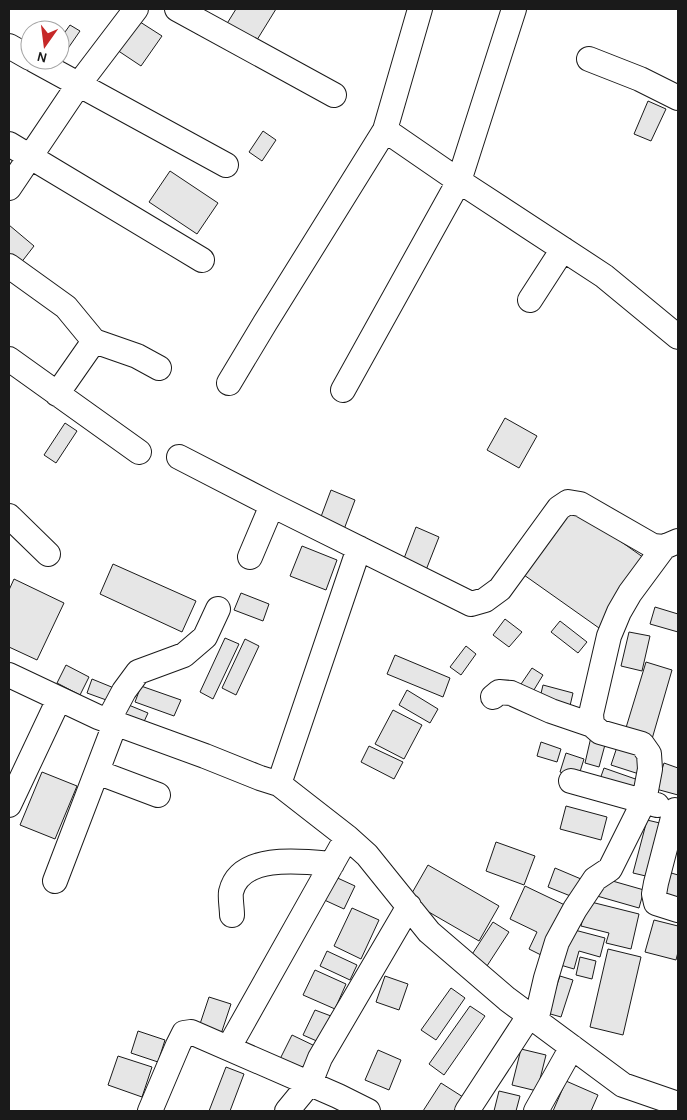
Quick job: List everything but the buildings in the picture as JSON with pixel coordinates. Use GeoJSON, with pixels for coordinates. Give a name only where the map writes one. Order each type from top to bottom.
{"type":"FeatureCollection","features":[{"type":"Feature","properties":{"kind":"street"},"geometry":{"type":"LineString","coordinates":[[9,188],[79,84],[136,9]]}},
{"type":"Feature","properties":{"kind":"street"},"geometry":{"type":"LineString","coordinates":[[177,9],[334,95]]}},
{"type":"Feature","properties":{"kind":"street"},"geometry":{"type":"LineString","coordinates":[[229,383],[264,323],[386,130],[420,9]]}},
{"type":"Feature","properties":{"kind":"street"},"geometry":{"type":"LineString","coordinates":[[343,390],[458,181],[514,9]]}},
{"type":"Feature","properties":{"kind":"street"},"geometry":{"type":"LineString","coordinates":[[9,46],[20,52]]}},
{"type":"Feature","properties":{"kind":"street"},"geometry":{"type":"LineString","coordinates":[[589,59],[678,98]]}},
{"type":"Feature","properties":{"kind":"street"},"geometry":{"type":"LineString","coordinates":[[53,70],[226,165]]}},
{"type":"Feature","properties":{"kind":"street"},"geometry":{"type":"LineString","coordinates":[[386,130],[458,181],[604,276],[678,337]]}},
{"type":"Feature","properties":{"kind":"street"},"geometry":{"type":"LineString","coordinates":[[9,144],[202,260]]}},
{"type":"Feature","properties":{"kind":"street"},"geometry":{"type":"LineString","coordinates":[[530,300],[563,249]]}},
{"type":"Feature","properties":{"kind":"street"},"geometry":{"type":"LineString","coordinates":[[9,266],[66,307],[94,341],[137,356],[159,368]]}},
{"type":"Feature","properties":{"kind":"street"},"geometry":{"type":"LineString","coordinates":[[57,394],[94,341]]}},
{"type":"Feature","properties":{"kind":"street"},"geometry":{"type":"LineString","coordinates":[[9,359],[139,452]]}},
{"type":"Feature","properties":{"kind":"street"},"geometry":{"type":"LineString","coordinates":[[179,457],[471,604],[485,600],[500,588],[559,508],[568,502],[580,504],[653,546],[671,544]]}},
{"type":"Feature","properties":{"kind":"street"},"geometry":{"type":"LineString","coordinates":[[250,557],[272,505]]}},
{"type":"Feature","properties":{"kind":"street"},"geometry":{"type":"LineString","coordinates":[[9,516],[48,554]]}},
{"type":"Feature","properties":{"kind":"street"},"geometry":{"type":"LineString","coordinates":[[592,725],[591,714],[607,646],[619,612],[630,593],[671,544]]}},
{"type":"Feature","properties":{"kind":"street"},"geometry":{"type":"LineString","coordinates":[[279,784],[359,548]]}},
{"type":"Feature","properties":{"kind":"street"},"geometry":{"type":"LineString","coordinates":[[55,880],[97,772],[111,722],[124,691],[138,672],[184,655],[205,637],[218,609]]}},
{"type":"Feature","properties":{"kind":"street"},"geometry":{"type":"LineString","coordinates":[[9,675],[98,717],[279,784],[367,855],[429,932],[507,999],[623,1085],[678,1104]]}},
{"type":"Feature","properties":{"kind":"street"},"geometry":{"type":"LineString","coordinates":[[467,1111],[533,1018],[558,942],[575,909],[595,879],[610,868],[644,801],[650,769],[649,754],[642,744],[600,732],[592,725],[551,711],[511,693],[499,692],[493,697]]}},
{"type":"Feature","properties":{"kind":"street"},"geometry":{"type":"LineString","coordinates":[[9,805],[60,699]]}},
{"type":"Feature","properties":{"kind":"street"},"geometry":{"type":"LineString","coordinates":[[97,772],[158,795]]}},
{"type":"Feature","properties":{"kind":"street"},"geometry":{"type":"LineString","coordinates":[[570,781],[677,810],[654,894],[656,903],[678,910]]}},
{"type":"Feature","properties":{"kind":"street"},"geometry":{"type":"LineString","coordinates":[[229,1047],[347,837]]}},
{"type":"Feature","properties":{"kind":"street"},"geometry":{"type":"LineString","coordinates":[[232,915],[231,892],[239,876],[254,866],[278,862],[332,864]]}},
{"type":"Feature","properties":{"kind":"street"},"geometry":{"type":"LineString","coordinates":[[287,1111],[310,1083],[320,1058],[409,906]]}},
{"type":"Feature","properties":{"kind":"street"},"geometry":{"type":"LineString","coordinates":[[150,1111],[184,1033],[191,1032],[310,1083],[368,1111]]}},
{"type":"Feature","properties":{"kind":"street"},"geometry":{"type":"LineString","coordinates":[[536,1111],[572,1047]]}}]}
